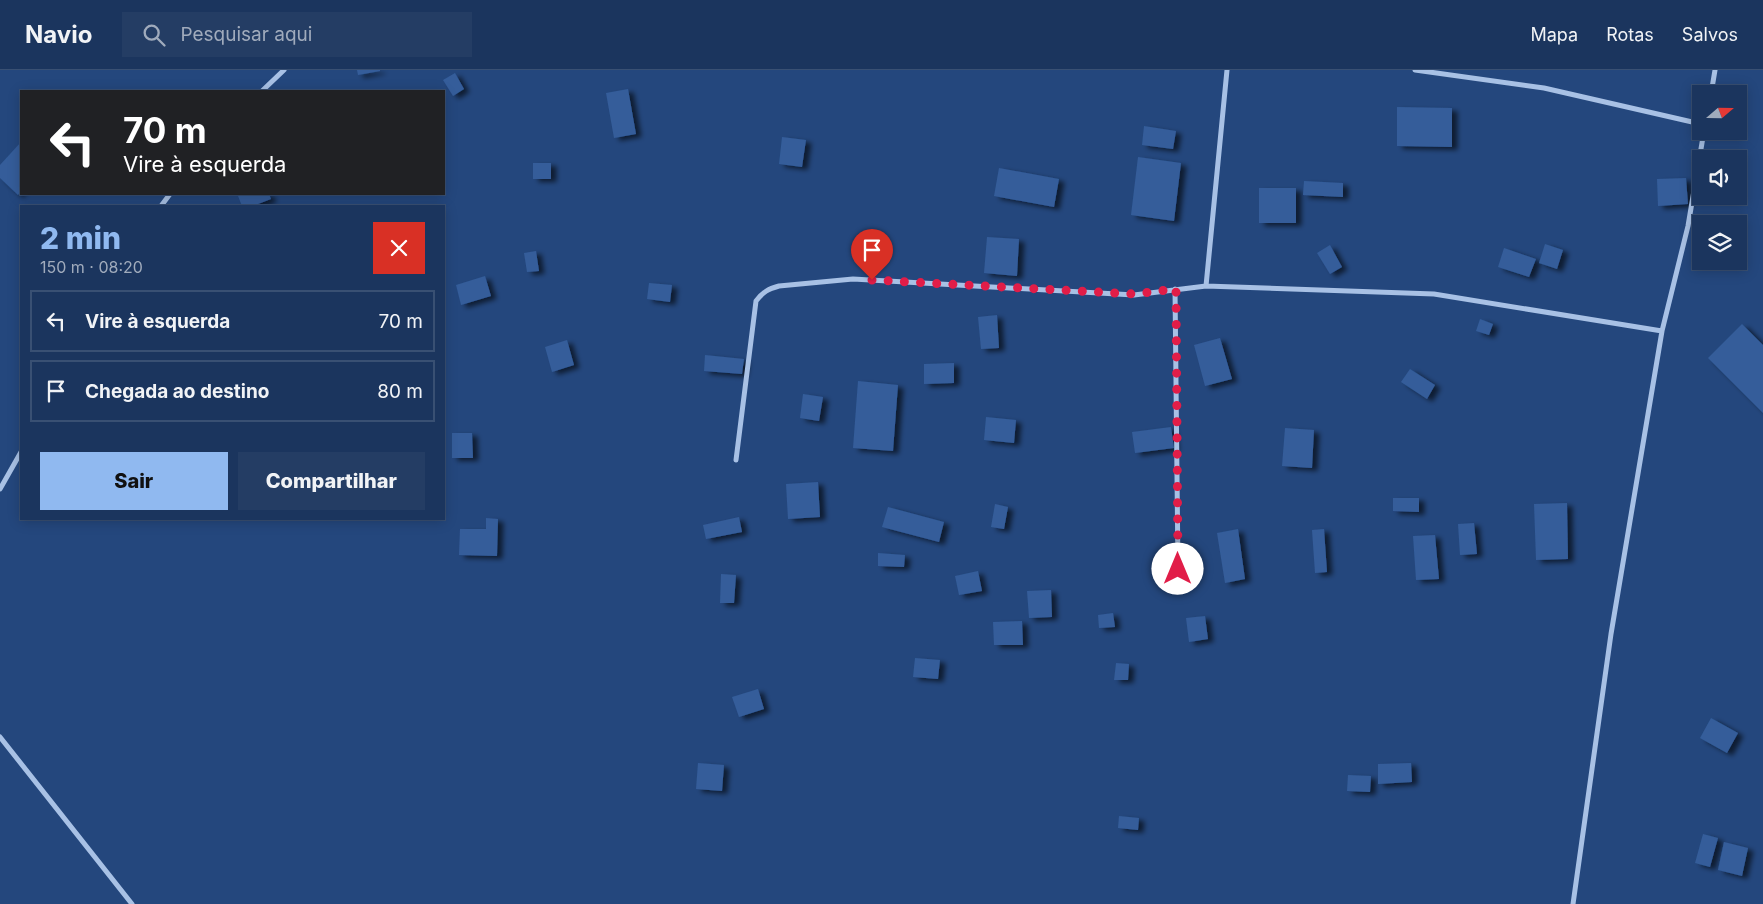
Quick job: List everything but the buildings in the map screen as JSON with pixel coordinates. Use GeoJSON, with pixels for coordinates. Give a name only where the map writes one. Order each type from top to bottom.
{"type":"FeatureCollection","features":[{"type":"Feature","properties":{"kind":"street"},"geometry":{"type":"LineString","coordinates":[[263,90],[284,70]]}},
{"type":"Feature","properties":{"kind":"street"},"geometry":{"type":"LineString","coordinates":[[1206,286],[1227,70]]}},
{"type":"Feature","properties":{"kind":"street"},"geometry":{"type":"LineString","coordinates":[[1415,70],[1544,88],[1692,122]]}},
{"type":"Feature","properties":{"kind":"street"},"geometry":{"type":"LineString","coordinates":[[1712,85],[1715,70]]}},
{"type":"Feature","properties":{"kind":"street"},"geometry":{"type":"LineString","coordinates":[[1573,904],[1611,634],[1662,331],[1688,226],[1702,140]]}},
{"type":"Feature","properties":{"kind":"street"},"geometry":{"type":"LineString","coordinates":[[736,460],[756,301],[763,292],[770,288],[853,279],[1134,294],[1206,286],[1434,294],[1662,331]]}},
{"type":"Feature","properties":{"kind":"street"},"geometry":{"type":"LineString","coordinates":[[1176,289],[1178,569]]}},
{"type":"Feature","properties":{"kind":"street"},"geometry":{"type":"LineString","coordinates":[[0,489],[20,454]]}},
{"type":"Feature","properties":{"kind":"street"},"geometry":{"type":"LineString","coordinates":[[0,737],[132,904]]}},
{"type":"Feature","properties":{"kind":"route"},"geometry":{"type":"LineString","coordinates":[[872,280],[1047,291],[1134,294],[1176,289],[1178,569]]}}]}
